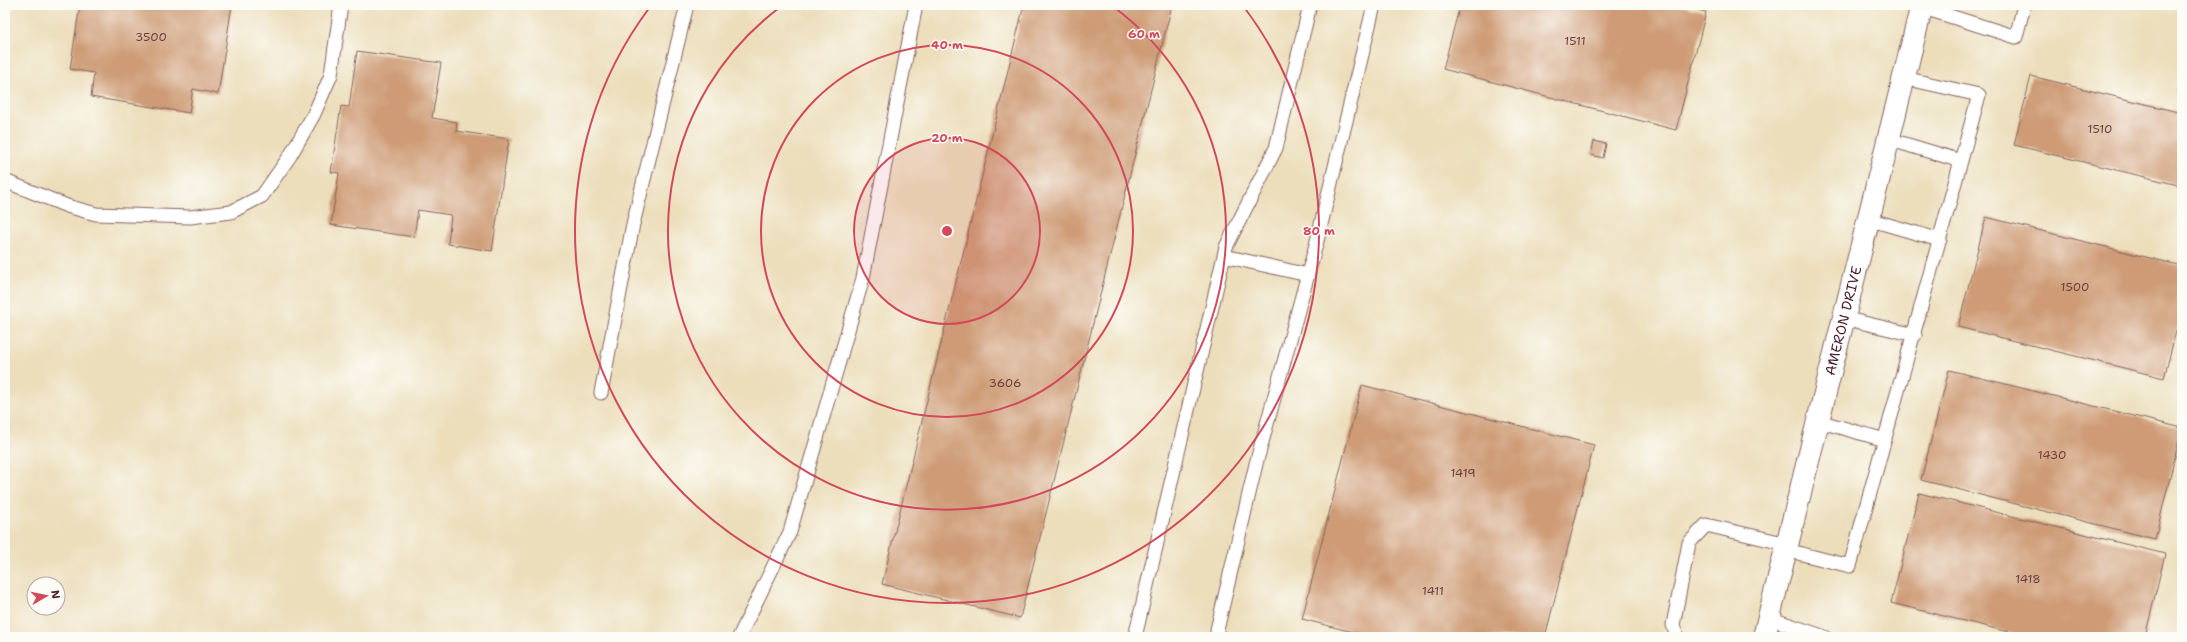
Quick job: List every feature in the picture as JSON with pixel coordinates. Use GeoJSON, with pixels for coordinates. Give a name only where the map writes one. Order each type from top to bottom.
{"type":"FeatureCollection","features":[{"type":"Feature","properties":{"kind":"street","name":"AMERON DRIVE"},"geometry":{"type":"LineString","coordinates":[[1767,628],[1921,6]]}},
{"type":"Feature","properties":{"kind":"lane"},"geometry":{"type":"LineString","coordinates":[[5,181],[67,206],[96,214],[190,217],[231,212],[250,203],[262,196],[290,156],[314,114],[331,75],[341,5]]}},
{"type":"Feature","properties":{"kind":"lane"},"geometry":{"type":"LineString","coordinates":[[601,393],[633,224],[687,5]]}},
{"type":"Feature","properties":{"kind":"lane"},"geometry":{"type":"LineString","coordinates":[[739,637],[790,532],[863,278],[916,5]]}},
{"type":"Feature","properties":{"kind":"lane"},"geometry":{"type":"LineString","coordinates":[[1135,637],[1226,247],[1276,148],[1310,5]]}},
{"type":"Feature","properties":{"kind":"lane"},"geometry":{"type":"LineString","coordinates":[[1217,630],[1256,464],[1308,275],[1374,5]]}},
{"type":"Feature","properties":{"kind":"lane"},"geometry":{"type":"LineString","coordinates":[[1921,6],[2016,37],[2024,5]]}},
{"type":"Feature","properties":{"kind":"lane"},"geometry":{"type":"LineString","coordinates":[[1677,637],[1672,625],[1689,543],[1706,525],[1850,566],[1915,335],[1979,95],[1904,78]]}},
{"type":"Feature","properties":{"kind":"lane"},"geometry":{"type":"LineString","coordinates":[[1888,139],[1961,161]]}},
{"type":"Feature","properties":{"kind":"lane"},"geometry":{"type":"LineString","coordinates":[[1868,219],[1940,240]]}},
{"type":"Feature","properties":{"kind":"lane"},"geometry":{"type":"LineString","coordinates":[[1224,256],[1308,275]]}},
{"type":"Feature","properties":{"kind":"lane"},"geometry":{"type":"LineString","coordinates":[[1843,318],[1915,335]]}},
{"type":"Feature","properties":{"kind":"lane"},"geometry":{"type":"LineString","coordinates":[[1818,421],[1885,440]]}},
{"type":"Feature","properties":{"kind":"lane"},"geometry":{"type":"LineString","coordinates":[[1767,628],[1825,637]]}},
{"type":"Feature","properties":{"kind":"building"},"geometry":{"type":"Polygon","coordinates":[[[80,5],[232,5],[218,94],[193,89],[189,113],[91,97],[94,73],[70,69],[80,5]]]}},
{"type":"Feature","properties":{"kind":"building"},"geometry":{"type":"Polygon","coordinates":[[[1024,5],[1172,5],[1020,618],[882,584],[1024,5]]]}},
{"type":"Feature","properties":{"kind":"building"},"geometry":{"type":"Polygon","coordinates":[[[1460,5],[1677,5],[1706,12],[1676,130],[1443,69],[1460,5]]]}},
{"type":"Feature","properties":{"kind":"building"},"geometry":{"type":"Polygon","coordinates":[[[357,51],[441,63],[432,118],[457,122],[456,131],[509,139],[492,251],[448,244],[451,215],[418,210],[414,237],[331,225],[339,173],[331,172],[341,106],[349,107],[357,51]]]}},
{"type":"Feature","properties":{"kind":"building"},"geometry":{"type":"Polygon","coordinates":[[[2031,76],[2182,113],[2182,169],[2178,185],[2014,145],[2031,76]]]}},
{"type":"Feature","properties":{"kind":"building"},"geometry":{"type":"Polygon","coordinates":[[[2182,77],[2182,96],[2177,95],[2182,77]]]}},
{"type":"Feature","properties":{"kind":"building"},"geometry":{"type":"Polygon","coordinates":[[[1594,141],[1606,144],[1603,158],[1591,155],[1594,141]]]}},
{"type":"Feature","properties":{"kind":"building"},"geometry":{"type":"Polygon","coordinates":[[[1986,217],[2182,266],[2182,308],[2164,378],[1958,327],[1986,217]]]}},
{"type":"Feature","properties":{"kind":"building"},"geometry":{"type":"Polygon","coordinates":[[[1949,370],[2182,428],[2155,539],[1921,480],[1949,370]]]}},
{"type":"Feature","properties":{"kind":"building"},"geometry":{"type":"Polygon","coordinates":[[[1362,385],[1594,445],[1545,637],[1372,637],[1302,619],[1362,385]]]}},
{"type":"Feature","properties":{"kind":"building"},"geometry":{"type":"Polygon","coordinates":[[[1919,493],[2165,554],[2145,637],[2029,637],[1891,603],[1919,493]]]}}]}
